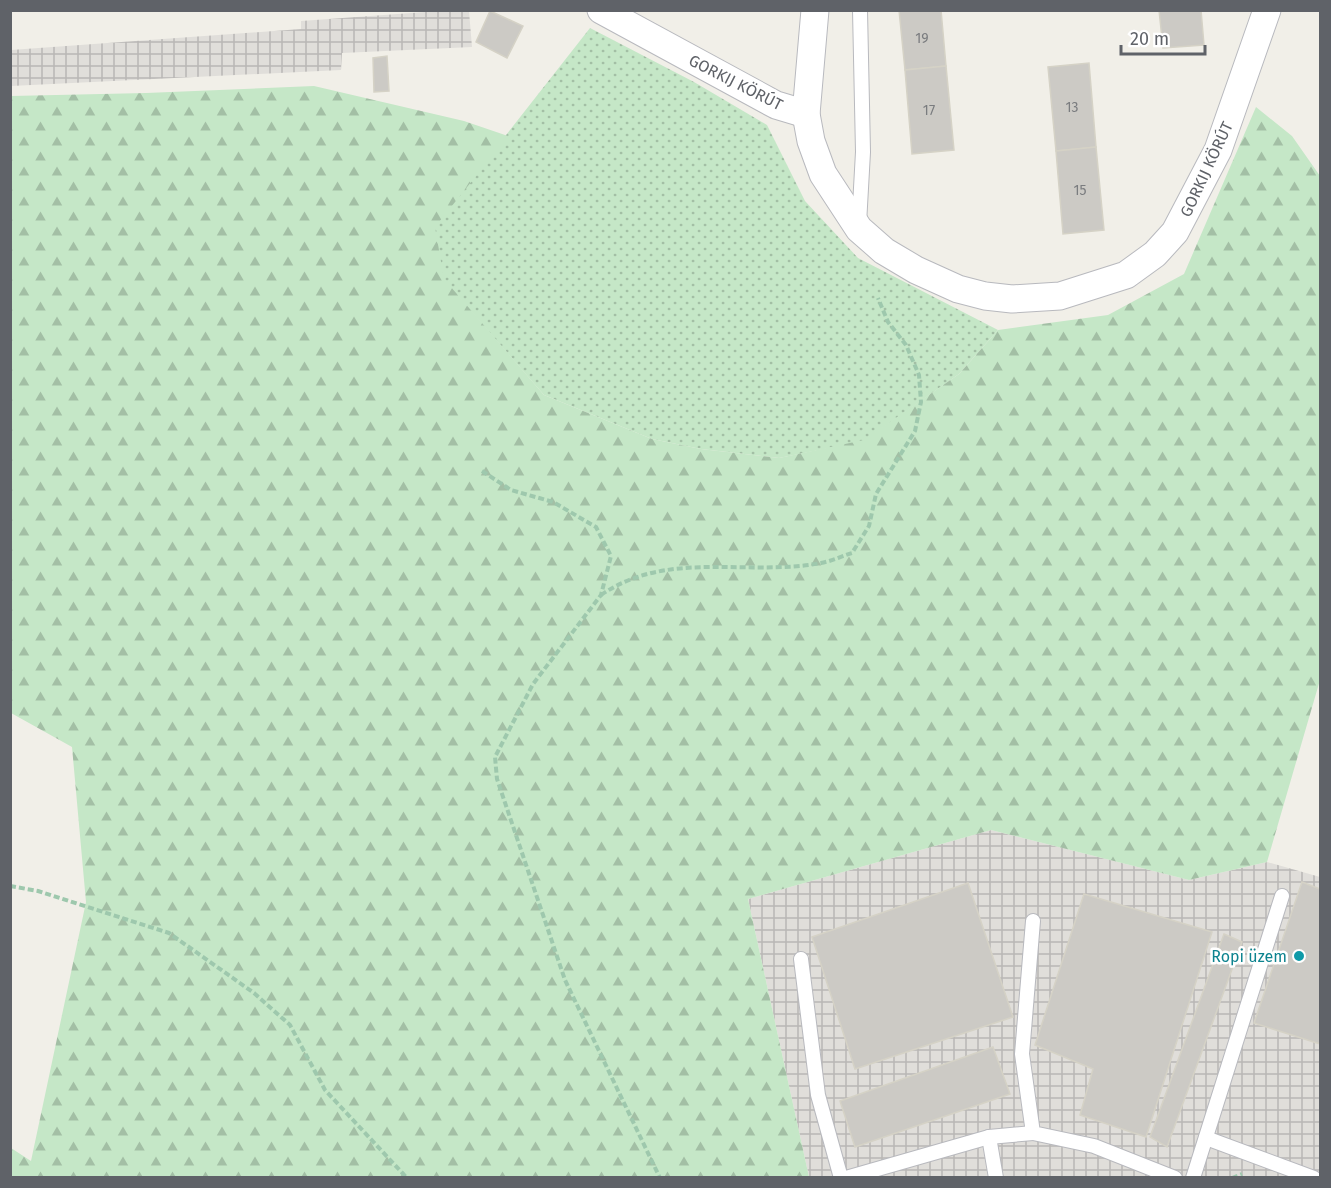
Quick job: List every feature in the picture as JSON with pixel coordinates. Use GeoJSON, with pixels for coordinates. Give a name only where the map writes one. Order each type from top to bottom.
{"type":"FeatureCollection","features":[{"type":"Feature","properties":{"kind":"street","name":"GORKIJ KÖRÚT"},"geometry":{"type":"LineString","coordinates":[[601,10],[776,105],[806,114],[811,141],[823,174],[859,229],[884,251],[916,270],[958,289],[985,296],[1012,299],[1060,296],[1126,275],[1155,254],[1175,232],[1189,210],[1218,150],[1267,10]]}},
{"type":"Feature","properties":{"kind":"street"},"geometry":{"type":"LineString","coordinates":[[806,114],[814,10]]}},
{"type":"Feature","properties":{"kind":"lane"},"geometry":{"type":"LineString","coordinates":[[859,229],[863,152],[860,10]]}},
{"type":"Feature","properties":{"kind":"lane"},"geometry":{"type":"LineString","coordinates":[[1193,1178],[1282,896]]}},
{"type":"Feature","properties":{"kind":"lane"},"geometry":{"type":"LineString","coordinates":[[1033,921],[1022,1054],[1033,1133]]}},
{"type":"Feature","properties":{"kind":"lane"},"geometry":{"type":"LineString","coordinates":[[801,959],[818,1095],[841,1178]]}},
{"type":"Feature","properties":{"kind":"lane"},"geometry":{"type":"LineString","coordinates":[[846,1178],[989,1137],[1033,1133],[1094,1146],[1175,1178]]}},
{"type":"Feature","properties":{"kind":"lane"},"geometry":{"type":"LineString","coordinates":[[989,1137],[996,1178]]}},
{"type":"Feature","properties":{"kind":"lane"},"geometry":{"type":"LineString","coordinates":[[1206,1138],[1314,1178]]}},
{"type":"Feature","properties":{"kind":"path"},"geometry":{"type":"LineString","coordinates":[[660,1178],[565,980],[497,779],[495,757],[533,684],[601,595],[617,584],[640,575],[667,570],[709,565],[782,566],[822,563],[852,553],[869,526],[876,494],[915,431],[921,402],[920,375],[906,345],[888,322],[878,298]]}},
{"type":"Feature","properties":{"kind":"path"},"geometry":{"type":"LineString","coordinates":[[482,471],[511,490],[553,502],[596,527],[612,556],[601,595]]}},
{"type":"Feature","properties":{"kind":"path"},"geometry":{"type":"LineString","coordinates":[[10,886],[38,891],[169,933],[254,993],[290,1025],[325,1090],[407,1178]]}},
{"type":"Feature","properties":{"kind":"shaded area"},"geometry":{"type":"Polygon","coordinates":[[[453,10],[469,11],[472,47],[342,53],[341,70],[11,86],[11,50],[301,29],[301,21],[453,10]]]}},
{"type":"Feature","properties":{"kind":"shaded area"},"geometry":{"type":"Polygon","coordinates":[[[991,830],[1189,880],[1267,862],[1320,877],[1320,1177],[809,1177],[748,899],[991,830]]]}},
{"type":"Feature","properties":{"kind":"green space"},"geometry":{"type":"Polygon","coordinates":[[[590,28],[694,82],[767,125],[805,201],[858,258],[998,330],[959,374],[864,441],[779,458],[701,449],[652,439],[544,395],[443,279],[434,227],[590,28]]]}},
{"type":"Feature","properties":{"kind":"green space"},"geometry":{"type":"Polygon","coordinates":[[[314,86],[464,121],[508,136],[435,227],[444,279],[544,395],[652,439],[701,449],[779,458],[864,440],[959,374],[998,330],[1108,315],[1184,274],[1256,107],[1292,136],[1320,176],[1320,680],[1267,862],[1189,880],[991,830],[748,899],[809,1177],[11,1177],[11,1148],[31,1161],[86,902],[72,747],[11,713],[11,96],[314,86]]]}},
{"type":"Feature","properties":{"kind":"building"},"geometry":{"type":"Polygon","coordinates":[[[899,10],[941,10],[946,66],[905,70],[899,10]]]}},
{"type":"Feature","properties":{"kind":"building"},"geometry":{"type":"Polygon","coordinates":[[[1159,10],[1201,10],[1204,45],[1163,48],[1159,10]]]}},
{"type":"Feature","properties":{"kind":"building"},"geometry":{"type":"Polygon","coordinates":[[[490,11],[523,26],[507,58],[476,42],[490,11]]]}},
{"type":"Feature","properties":{"kind":"building"},"geometry":{"type":"Polygon","coordinates":[[[387,56],[389,91],[374,92],[373,58],[387,56]]]}},
{"type":"Feature","properties":{"kind":"building"},"geometry":{"type":"Polygon","coordinates":[[[1089,63],[1096,147],[1056,151],[1048,67],[1089,63]]]}},
{"type":"Feature","properties":{"kind":"building"},"geometry":{"type":"Polygon","coordinates":[[[946,66],[954,150],[912,154],[905,70],[946,66]]]}},
{"type":"Feature","properties":{"kind":"building"},"geometry":{"type":"Polygon","coordinates":[[[1096,147],[1104,230],[1063,234],[1056,151],[1096,147]]]}},
{"type":"Feature","properties":{"kind":"building","name":"Ropi üzem"},"geometry":{"type":"Polygon","coordinates":[[[1302,882],[1320,889],[1320,1044],[1254,1023],[1302,882]]]}},
{"type":"Feature","properties":{"kind":"building"},"geometry":{"type":"Polygon","coordinates":[[[968,883],[1013,1017],[855,1069],[812,937],[968,883]]]}},
{"type":"Feature","properties":{"kind":"building"},"geometry":{"type":"Polygon","coordinates":[[[1084,894],[1212,932],[1146,1137],[1080,1115],[1093,1069],[1035,1045],[1084,894]]]}},
{"type":"Feature","properties":{"kind":"building"},"geometry":{"type":"Polygon","coordinates":[[[1224,934],[1242,942],[1167,1147],[1150,1137],[1224,934]]]}},
{"type":"Feature","properties":{"kind":"building"},"geometry":{"type":"Polygon","coordinates":[[[993,1047],[1010,1094],[855,1147],[840,1101],[993,1047]]]}},
{"type":"Feature","properties":{"kind":"place","name":"Ropi üzem"},"geometry":{"type":"Point","coordinates":[1299,956]}}]}
